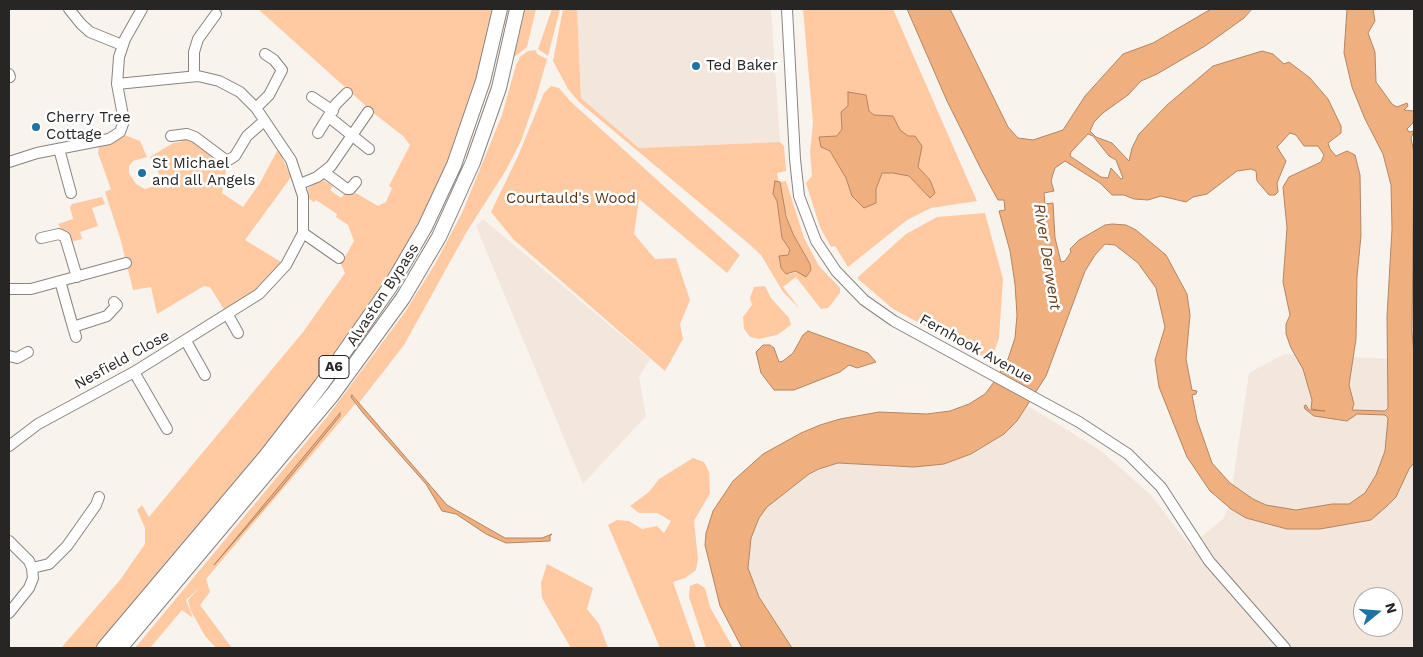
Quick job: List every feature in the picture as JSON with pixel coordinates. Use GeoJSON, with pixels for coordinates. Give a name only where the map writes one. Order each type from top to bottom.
{"type":"FeatureCollection","features":[{"type":"Feature","properties":{"kind":"highway","name":"Alvaston Bypass"},"geometry":{"type":"LineString","coordinates":[[104,648],[266,456],[321,385],[390,287],[425,227],[454,165],[483,81],[500,9]]}},
{"type":"Feature","properties":{"kind":"highway","name":"Alvaston Bypass"},"geometry":{"type":"LineString","coordinates":[[120,648],[333,394],[403,298],[439,237],[473,162],[499,88],[517,9]]}},
{"type":"Feature","properties":{"kind":"street"},"geometry":{"type":"LineString","coordinates":[[69,9],[90,32],[122,46]]}},
{"type":"Feature","properties":{"kind":"street"},"geometry":{"type":"LineString","coordinates":[[9,162],[59,149],[102,141],[118,134],[124,121],[117,84],[118,64],[122,46],[142,9]]}},
{"type":"Feature","properties":{"kind":"street","name":"Fernhook Avenue"},"geometry":{"type":"LineString","coordinates":[[787,9],[797,181],[804,213],[816,241],[836,271],[852,290],[874,308],[1102,435],[1142,467],[1169,497],[1209,561],[1285,648]]}},
{"type":"Feature","properties":{"kind":"street"},"geometry":{"type":"LineString","coordinates":[[194,76],[194,52],[198,39],[216,14]]}},
{"type":"Feature","properties":{"kind":"street"},"geometry":{"type":"LineString","coordinates":[[256,108],[273,90],[282,70],[274,60],[265,54]]}},
{"type":"Feature","properties":{"kind":"street"},"geometry":{"type":"LineString","coordinates":[[117,84],[194,76],[227,84],[244,96],[256,108],[291,160],[300,184],[304,203],[304,233],[339,258]]}},
{"type":"Feature","properties":{"kind":"street"},"geometry":{"type":"LineString","coordinates":[[318,133],[347,93]]}},
{"type":"Feature","properties":{"kind":"street"},"geometry":{"type":"LineString","coordinates":[[312,97],[369,149]]}},
{"type":"Feature","properties":{"kind":"street"},"geometry":{"type":"LineString","coordinates":[[300,184],[324,172],[356,139],[368,112]]}},
{"type":"Feature","properties":{"kind":"street"},"geometry":{"type":"LineString","coordinates":[[171,136],[188,134],[195,137],[228,165],[246,136],[264,121]]}},
{"type":"Feature","properties":{"kind":"street"},"geometry":{"type":"LineString","coordinates":[[59,149],[67,188]]}},
{"type":"Feature","properties":{"kind":"street"},"geometry":{"type":"LineString","coordinates":[[324,172],[347,189],[356,182]]}},
{"type":"Feature","properties":{"kind":"street","name":"Nesfield Close"},"geometry":{"type":"LineString","coordinates":[[9,446],[51,416],[134,372],[228,316],[265,289],[279,274],[295,252],[304,233]]}},
{"type":"Feature","properties":{"kind":"street"},"geometry":{"type":"LineString","coordinates":[[41,238],[59,234],[65,238],[77,277]]}},
{"type":"Feature","properties":{"kind":"street"},"geometry":{"type":"LineString","coordinates":[[9,289],[31,290],[126,263]]}},
{"type":"Feature","properties":{"kind":"street"},"geometry":{"type":"LineString","coordinates":[[60,281],[75,332],[107,316],[117,305],[114,302]]}},
{"type":"Feature","properties":{"kind":"street"},"geometry":{"type":"LineString","coordinates":[[228,316],[238,333]]}},
{"type":"Feature","properties":{"kind":"street"},"geometry":{"type":"LineString","coordinates":[[186,341],[204,368]]}},
{"type":"Feature","properties":{"kind":"street"},"geometry":{"type":"LineString","coordinates":[[9,356],[17,358],[28,352]]}},
{"type":"Feature","properties":{"kind":"street"},"geometry":{"type":"LineString","coordinates":[[134,372],[167,430]]}},
{"type":"Feature","properties":{"kind":"street"},"geometry":{"type":"LineString","coordinates":[[32,568],[54,560],[96,505],[99,497]]}},
{"type":"Feature","properties":{"kind":"street"},"geometry":{"type":"LineString","coordinates":[[9,542],[29,561],[34,575],[29,588],[9,613]]}},
{"type":"Feature","properties":{"kind":"shaded area"},"geometry":{"type":"Polygon","coordinates":[[[577,9],[771,9],[780,142],[639,148],[581,98],[577,9]]]}},
{"type":"Feature","properties":{"kind":"shaded area"},"geometry":{"type":"Polygon","coordinates":[[[483,219],[650,359],[639,377],[646,416],[583,484],[476,226],[483,219]]]}},
{"type":"Feature","properties":{"kind":"shaded area"},"geometry":{"type":"Polygon","coordinates":[[[1284,354],[1414,360],[1414,648],[792,648],[756,591],[748,568],[748,551],[752,533],[762,513],[770,504],[809,474],[838,463],[897,467],[941,464],[971,454],[1003,434],[1017,421],[1028,406],[1100,450],[1151,495],[1190,546],[1223,519],[1229,507],[1249,373],[1284,354]]]}},
{"type":"Feature","properties":{"kind":"green space"},"geometry":{"type":"Polygon","coordinates":[[[258,9],[492,9],[477,84],[468,113],[430,205],[385,283],[310,392],[96,648],[61,648],[120,580],[145,544],[145,528],[137,510],[142,505],[149,517],[303,332],[345,273],[341,264],[354,241],[348,225],[336,217],[337,214],[316,200],[314,202],[309,199],[308,188],[323,180],[333,186],[330,190],[341,198],[346,192],[350,194],[356,193],[378,206],[386,202],[392,188],[389,186],[410,145],[403,136],[376,115],[258,9]]]}},
{"type":"Feature","properties":{"kind":"green space"},"geometry":{"type":"Polygon","coordinates":[[[525,9],[536,9],[527,47],[514,57],[525,9]]]}},
{"type":"Feature","properties":{"kind":"green space"},"geometry":{"type":"Polygon","coordinates":[[[552,9],[560,9],[548,56],[538,49],[552,9]]]}},
{"type":"Feature","properties":{"kind":"green space"},"geometry":{"type":"Polygon","coordinates":[[[563,9],[577,9],[581,98],[639,148],[780,142],[784,146],[786,171],[777,173],[779,182],[786,181],[804,238],[819,266],[840,288],[840,293],[828,308],[821,309],[796,277],[783,287],[800,309],[783,292],[761,255],[579,102],[568,89],[553,61],[563,9]],[[775,181],[782,238],[790,250],[788,255],[779,257],[781,268],[790,274],[800,271],[806,277],[811,270],[810,264],[793,234],[775,181]]]}},
{"type":"Feature","properties":{"kind":"green space"},"geometry":{"type":"Polygon","coordinates":[[[803,9],[893,9],[977,201],[931,208],[907,220],[848,267],[835,246],[831,247],[820,227],[806,183],[812,176],[810,152],[813,123],[803,9]]]}},
{"type":"Feature","properties":{"kind":"green space"},"geometry":{"type":"Polygon","coordinates":[[[536,50],[537,54],[547,59],[521,141],[506,170],[466,233],[404,345],[359,403],[354,396],[351,397],[356,403],[206,579],[210,592],[200,605],[232,648],[216,648],[205,636],[191,611],[188,600],[200,587],[186,600],[193,618],[182,610],[150,648],[135,648],[327,417],[405,312],[435,264],[462,213],[502,115],[516,65],[520,57],[528,51],[536,50]]]}},
{"type":"Feature","properties":{"kind":"green space","name":"Courtauld's Wood"},"geometry":{"type":"Polygon","coordinates":[[[551,86],[559,88],[570,101],[740,255],[727,273],[639,199],[634,234],[655,259],[676,258],[690,300],[680,324],[683,339],[665,371],[514,240],[491,212],[518,156],[544,93],[551,86]]]}},
{"type":"Feature","properties":{"kind":"green space"},"geometry":{"type":"Polygon","coordinates":[[[122,134],[140,141],[147,157],[133,161],[129,166],[129,173],[136,184],[145,189],[164,183],[150,157],[173,143],[181,142],[182,138],[191,141],[221,163],[222,168],[226,169],[222,193],[243,207],[260,183],[278,149],[291,177],[245,240],[281,262],[261,287],[225,311],[210,287],[204,286],[157,314],[151,287],[133,290],[121,241],[105,192],[111,189],[98,153],[99,145],[122,134]]]}},
{"type":"Feature","properties":{"kind":"green space"},"geometry":{"type":"Polygon","coordinates":[[[102,197],[105,204],[92,208],[98,226],[80,232],[82,239],[70,242],[58,224],[73,219],[70,207],[72,204],[102,197]]]}},
{"type":"Feature","properties":{"kind":"green space"},"geometry":{"type":"Polygon","coordinates":[[[985,213],[1003,279],[999,338],[991,361],[893,309],[857,278],[906,234],[937,217],[985,213]]]}},
{"type":"Feature","properties":{"kind":"green space"},"geometry":{"type":"Polygon","coordinates":[[[765,286],[771,298],[789,318],[791,325],[777,335],[759,339],[750,337],[744,329],[743,317],[752,305],[750,298],[754,287],[765,286]]]}},
{"type":"Feature","properties":{"kind":"green space"},"geometry":{"type":"Polygon","coordinates":[[[693,458],[704,462],[709,472],[710,493],[694,521],[698,559],[696,570],[685,578],[673,582],[696,648],[660,648],[608,525],[617,520],[629,521],[642,529],[657,526],[664,533],[671,521],[657,513],[639,513],[630,506],[649,492],[659,479],[693,458]]]}},
{"type":"Feature","properties":{"kind":"green space"},"geometry":{"type":"Polygon","coordinates":[[[547,564],[593,588],[587,609],[599,624],[608,648],[571,648],[542,598],[541,583],[547,564]]]}},
{"type":"Feature","properties":{"kind":"green space"},"geometry":{"type":"Polygon","coordinates":[[[697,583],[705,588],[710,607],[733,648],[706,648],[689,597],[690,586],[697,583]]]}},
{"type":"Feature","properties":{"kind":"water","name":"River Derwent"},"geometry":{"type":"Polygon","coordinates":[[[907,9],[950,9],[1008,127],[1018,138],[1033,140],[1063,130],[1085,96],[1123,54],[1153,43],[1211,9],[1252,9],[1244,18],[1205,46],[1157,74],[1141,81],[1128,95],[1103,113],[1094,122],[1090,131],[1096,137],[1112,143],[1129,161],[1132,148],[1139,134],[1167,105],[1213,66],[1262,51],[1273,54],[1284,64],[1289,62],[1310,78],[1328,99],[1341,126],[1341,133],[1328,143],[1330,149],[1336,156],[1347,151],[1355,155],[1360,175],[1361,236],[1357,276],[1356,339],[1349,385],[1354,404],[1352,410],[1385,411],[1388,408],[1387,316],[1392,229],[1391,185],[1383,154],[1365,119],[1352,87],[1344,53],[1347,9],[1373,9],[1375,21],[1368,33],[1375,52],[1376,82],[1392,104],[1397,107],[1407,103],[1408,106],[1404,110],[1414,111],[1413,123],[1407,129],[1409,132],[1414,131],[1411,138],[1414,153],[1412,331],[1414,355],[1414,463],[1409,469],[1396,497],[1371,520],[1320,529],[1287,529],[1246,518],[1231,509],[1210,491],[1187,457],[1159,387],[1155,360],[1165,327],[1156,288],[1138,263],[1115,245],[1105,244],[1085,271],[1046,376],[1017,421],[1004,434],[971,454],[944,464],[914,467],[838,463],[809,474],[767,507],[759,518],[751,538],[748,568],[759,597],[792,648],[742,648],[720,606],[705,545],[706,533],[713,511],[733,481],[763,454],[820,425],[840,419],[879,412],[927,414],[950,411],[969,404],[985,394],[1008,359],[1015,338],[1017,315],[1010,251],[999,211],[1005,210],[1004,200],[998,200],[947,101],[907,9]],[[1290,133],[1277,147],[1286,161],[1277,183],[1278,192],[1275,195],[1269,195],[1257,181],[1256,171],[1251,169],[1237,171],[1207,194],[1193,197],[1186,202],[1161,196],[1148,200],[1134,199],[1124,195],[1112,195],[1100,183],[1065,161],[1055,168],[1051,181],[1054,191],[1044,193],[1045,204],[1053,203],[1055,238],[1061,262],[1065,261],[1071,252],[1070,249],[1079,240],[1105,225],[1112,224],[1126,225],[1136,230],[1166,255],[1187,294],[1190,315],[1186,359],[1192,390],[1197,391],[1196,394],[1192,395],[1197,420],[1212,463],[1230,483],[1253,499],[1266,505],[1296,510],[1332,504],[1349,504],[1365,493],[1376,475],[1385,451],[1388,418],[1385,415],[1357,414],[1347,421],[1314,416],[1305,409],[1304,406],[1306,405],[1309,410],[1325,411],[1311,409],[1312,400],[1303,369],[1291,348],[1286,334],[1286,324],[1290,315],[1283,282],[1287,228],[1283,187],[1289,177],[1321,162],[1324,155],[1318,146],[1304,146],[1296,135],[1290,133]],[[1088,134],[1071,152],[1070,156],[1101,177],[1108,178],[1111,168],[1121,179],[1123,178],[1116,160],[1109,156],[1093,136],[1088,134]]]}},
{"type":"Feature","properties":{"kind":"water"},"geometry":{"type":"Polygon","coordinates":[[[848,92],[866,95],[869,111],[874,115],[893,116],[900,130],[908,136],[915,136],[922,146],[918,167],[930,180],[935,193],[930,198],[909,176],[893,173],[882,173],[876,189],[876,203],[864,208],[852,196],[846,178],[830,151],[821,147],[819,137],[837,136],[842,129],[841,112],[848,106],[848,92]]]}},
{"type":"Feature","properties":{"kind":"water"},"geometry":{"type":"Polygon","coordinates":[[[775,181],[780,182],[786,216],[793,234],[810,264],[811,270],[806,277],[796,271],[786,274],[781,268],[779,256],[788,255],[790,250],[782,238],[777,201],[773,194],[775,181]]]}},
{"type":"Feature","properties":{"kind":"water"},"geometry":{"type":"Polygon","coordinates":[[[808,331],[868,353],[876,362],[857,368],[849,365],[840,372],[794,390],[774,390],[761,373],[756,352],[763,345],[770,345],[774,348],[779,362],[783,361],[793,353],[803,335],[808,331]]]}},
{"type":"Feature","properties":{"kind":"water"},"geometry":{"type":"Polygon","coordinates":[[[352,395],[447,505],[505,538],[542,538],[552,534],[550,541],[506,543],[486,534],[456,514],[442,511],[426,484],[363,413],[351,397],[352,395]]]}},
{"type":"Feature","properties":{"kind":"water"},"geometry":{"type":"Polygon","coordinates":[[[340,413],[340,416],[280,489],[214,565],[340,413]]]}},
{"type":"Feature","properties":{"kind":"place","name":"Ted Baker"},"geometry":{"type":"Point","coordinates":[696,66]}},
{"type":"Feature","properties":{"kind":"place","name":"Cherry Tree Cottage"},"geometry":{"type":"Point","coordinates":[36,127]}},
{"type":"Feature","properties":{"kind":"place","name":"St Michael and all Angels"},"geometry":{"type":"Point","coordinates":[142,173]}}]}
